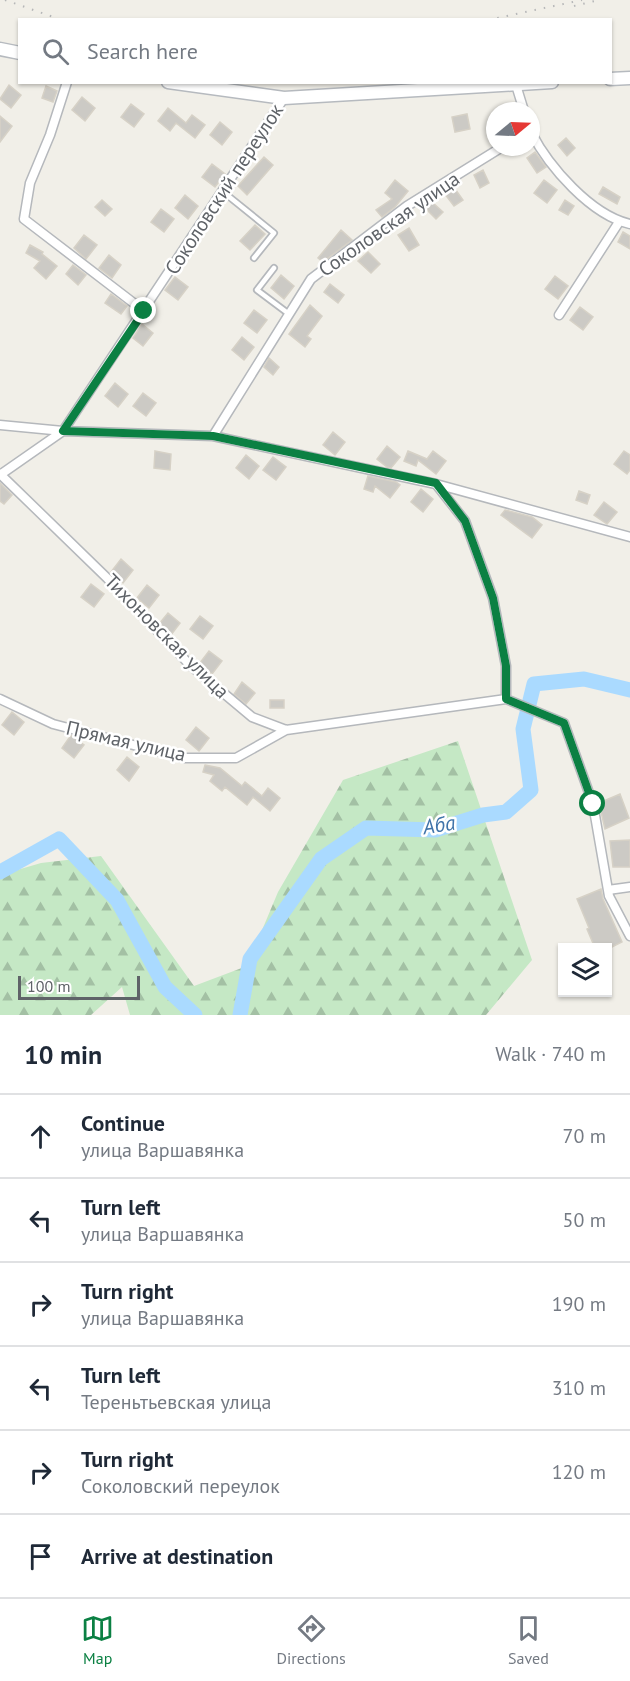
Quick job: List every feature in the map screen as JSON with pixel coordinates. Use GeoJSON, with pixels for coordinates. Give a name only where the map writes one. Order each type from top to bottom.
{"type":"FeatureCollection","features":[{"type":"Feature","properties":{"kind":"main road"},"geometry":{"type":"LineString","coordinates":[[0,49],[18,53]]}},
{"type":"Feature","properties":{"kind":"main road"},"geometry":{"type":"LineString","coordinates":[[612,79],[630,78]]}},
{"type":"Feature","properties":{"kind":"main road"},"geometry":{"type":"LineString","coordinates":[[182,84],[284,98],[528,84]]}},
{"type":"Feature","properties":{"kind":"street"},"geometry":{"type":"LineString","coordinates":[[66,84],[50,135],[30,183],[24,219],[144,311]]}},
{"type":"Feature","properties":{"kind":"street"},"geometry":{"type":"LineString","coordinates":[[516,85],[521,102]]}},
{"type":"Feature","properties":{"kind":"street","name":"Соколовский переулок"},"geometry":{"type":"LineString","coordinates":[[63,431],[284,98]]}},
{"type":"Feature","properties":{"kind":"street"},"geometry":{"type":"LineString","coordinates":[[540,146],[576,191],[619,222],[630,224]]}},
{"type":"Feature","properties":{"kind":"street","name":"Соколовская улица"},"geometry":{"type":"LineString","coordinates":[[213,436],[311,279],[407,206],[488,156]]}},
{"type":"Feature","properties":{"kind":"street"},"geometry":{"type":"LineString","coordinates":[[559,315],[619,222]]}},
{"type":"Feature","properties":{"kind":"street"},"geometry":{"type":"LineString","coordinates":[[0,425],[63,431],[213,436],[436,483],[629,534]]}},
{"type":"Feature","properties":{"kind":"street"},"geometry":{"type":"LineString","coordinates":[[0,474],[63,431]]}},
{"type":"Feature","properties":{"kind":"street","name":"Тихоновская улица"},"geometry":{"type":"LineString","coordinates":[[0,474],[107,578],[190,665],[252,717],[286,730],[506,699]]}},
{"type":"Feature","properties":{"kind":"street"},"geometry":{"type":"LineString","coordinates":[[436,483],[465,521],[493,598],[506,666],[506,699],[564,723],[593,804],[609,896],[630,936]]}},
{"type":"Feature","properties":{"kind":"street","name":"Прямая улица"},"geometry":{"type":"LineString","coordinates":[[0,699],[53,724],[183,758],[236,758],[286,730]]}},
{"type":"Feature","properties":{"kind":"street"},"geometry":{"type":"LineString","coordinates":[[608,890],[630,887]]}},
{"type":"Feature","properties":{"kind":"lane"},"geometry":{"type":"LineString","coordinates":[[222,191],[274,233],[254,258]]}},
{"type":"Feature","properties":{"kind":"lane"},"geometry":{"type":"LineString","coordinates":[[274,268],[257,290],[289,314]]}},
{"type":"Feature","properties":{"kind":"green space"},"geometry":{"type":"Polygon","coordinates":[[[458,741],[532,960],[486,1015],[130,1015],[122,987],[91,1015],[0,1015],[0,875],[41,863],[101,856],[194,986],[247,966],[278,892],[343,780],[458,741]]]}},
{"type":"Feature","properties":{"kind":"building"},"geometry":{"type":"Polygon","coordinates":[[[9,85],[21,95],[11,108],[0,99],[9,85]]]}},
{"type":"Feature","properties":{"kind":"building"},"geometry":{"type":"Polygon","coordinates":[[[46,86],[57,91],[53,102],[42,98],[46,86]]]}},
{"type":"Feature","properties":{"kind":"building"},"geometry":{"type":"Polygon","coordinates":[[[82,97],[95,108],[85,121],[72,110],[82,97]]]}},
{"type":"Feature","properties":{"kind":"building"},"geometry":{"type":"Polygon","coordinates":[[[131,104],[144,114],[134,127],[121,117],[131,104]]]}},
{"type":"Feature","properties":{"kind":"building"},"geometry":{"type":"Polygon","coordinates":[[[168,108],[186,123],[192,115],[205,125],[195,138],[176,123],[170,131],[158,121],[168,108]]]}},
{"type":"Feature","properties":{"kind":"building"},"geometry":{"type":"Polygon","coordinates":[[[467,114],[470,129],[455,132],[452,117],[467,114]]]}},
{"type":"Feature","properties":{"kind":"building"},"geometry":{"type":"Polygon","coordinates":[[[0,116],[12,126],[0,142],[0,116]]]}},
{"type":"Feature","properties":{"kind":"building"},"geometry":{"type":"Polygon","coordinates":[[[220,122],[232,132],[222,145],[210,135],[220,122]]]}},
{"type":"Feature","properties":{"kind":"building"},"geometry":{"type":"Polygon","coordinates":[[[566,138],[575,148],[567,156],[558,145],[566,138]]]}},
{"type":"Feature","properties":{"kind":"building"},"geometry":{"type":"Polygon","coordinates":[[[538,156],[546,167],[537,173],[527,158],[538,156]]]}},
{"type":"Feature","properties":{"kind":"building"},"geometry":{"type":"Polygon","coordinates":[[[264,157],[273,165],[247,195],[238,186],[264,157]]]}},
{"type":"Feature","properties":{"kind":"building"},"geometry":{"type":"Polygon","coordinates":[[[212,164],[225,174],[215,187],[202,177],[212,164]]]}},
{"type":"Feature","properties":{"kind":"building"},"geometry":{"type":"Polygon","coordinates":[[[483,170],[489,183],[480,188],[474,175],[483,170]]]}},
{"type":"Feature","properties":{"kind":"building"},"geometry":{"type":"Polygon","coordinates":[[[395,180],[408,191],[395,207],[382,217],[376,210],[392,199],[385,193],[395,180]]]}},
{"type":"Feature","properties":{"kind":"building"},"geometry":{"type":"Polygon","coordinates":[[[544,180],[557,190],[547,203],[534,193],[544,180]]]}},
{"type":"Feature","properties":{"kind":"building"},"geometry":{"type":"Polygon","coordinates":[[[453,186],[463,200],[454,206],[444,193],[453,186]]]}},
{"type":"Feature","properties":{"kind":"building"},"geometry":{"type":"Polygon","coordinates":[[[603,187],[620,197],[617,204],[599,194],[603,187]]]}},
{"type":"Feature","properties":{"kind":"building"},"geometry":{"type":"Polygon","coordinates":[[[185,195],[198,206],[188,219],[175,208],[185,195]]]}},
{"type":"Feature","properties":{"kind":"building"},"geometry":{"type":"Polygon","coordinates":[[[102,200],[112,209],[105,216],[95,207],[102,200]]]}},
{"type":"Feature","properties":{"kind":"building"},"geometry":{"type":"Polygon","coordinates":[[[565,200],[574,206],[568,215],[559,210],[565,200]]]}},
{"type":"Feature","properties":{"kind":"building"},"geometry":{"type":"Polygon","coordinates":[[[432,202],[443,212],[436,219],[426,209],[432,202]]]}},
{"type":"Feature","properties":{"kind":"building"},"geometry":{"type":"Polygon","coordinates":[[[161,209],[174,219],[164,232],[151,222],[161,209]]]}},
{"type":"Feature","properties":{"kind":"building"},"geometry":{"type":"Polygon","coordinates":[[[255,225],[265,234],[250,250],[240,241],[255,225]]]}},
{"type":"Feature","properties":{"kind":"building"},"geometry":{"type":"Polygon","coordinates":[[[409,228],[419,245],[409,251],[398,235],[409,228]]]}},
{"type":"Feature","properties":{"kind":"building"},"geometry":{"type":"Polygon","coordinates":[[[341,230],[352,240],[323,262],[318,258],[341,230]]]}},
{"type":"Feature","properties":{"kind":"building"},"geometry":{"type":"Polygon","coordinates":[[[623,232],[630,236],[630,249],[618,242],[623,232]]]}},
{"type":"Feature","properties":{"kind":"building"},"geometry":{"type":"Polygon","coordinates":[[[84,235],[97,245],[86,259],[74,248],[84,235]]]}},
{"type":"Feature","properties":{"kind":"building"},"geometry":{"type":"Polygon","coordinates":[[[30,245],[43,252],[42,254],[57,266],[46,279],[34,268],[40,261],[26,253],[30,245]]]}},
{"type":"Feature","properties":{"kind":"building"},"geometry":{"type":"Polygon","coordinates":[[[368,252],[380,264],[371,273],[358,261],[368,252]]]}},
{"type":"Feature","properties":{"kind":"building"},"geometry":{"type":"Polygon","coordinates":[[[109,255],[121,265],[112,278],[99,268],[109,255]]]}},
{"type":"Feature","properties":{"kind":"building"},"geometry":{"type":"Polygon","coordinates":[[[73,265],[86,275],[78,285],[66,274],[73,265]]]}},
{"type":"Feature","properties":{"kind":"building"},"geometry":{"type":"Polygon","coordinates":[[[281,275],[294,286],[284,299],[271,288],[281,275]]]}},
{"type":"Feature","properties":{"kind":"building"},"geometry":{"type":"Polygon","coordinates":[[[555,276],[568,286],[558,299],[545,289],[555,276]]]}},
{"type":"Feature","properties":{"kind":"building"},"geometry":{"type":"Polygon","coordinates":[[[175,277],[188,287],[178,300],[165,290],[175,277]]]}},
{"type":"Feature","properties":{"kind":"building"},"geometry":{"type":"Polygon","coordinates":[[[330,284],[344,295],[338,303],[324,292],[330,284]]]}},
{"type":"Feature","properties":{"kind":"building"},"geometry":{"type":"Polygon","coordinates":[[[111,294],[127,306],[121,314],[105,303],[111,294]]]}},
{"type":"Feature","properties":{"kind":"building"},"geometry":{"type":"Polygon","coordinates":[[[310,305],[322,316],[307,336],[311,339],[305,347],[289,334],[310,305]]]}},
{"type":"Feature","properties":{"kind":"building"},"geometry":{"type":"Polygon","coordinates":[[[580,307],[593,317],[583,330],[570,320],[580,307]]]}},
{"type":"Feature","properties":{"kind":"building"},"geometry":{"type":"Polygon","coordinates":[[[254,310],[267,320],[257,333],[244,323],[254,310]]]}},
{"type":"Feature","properties":{"kind":"building"},"geometry":{"type":"Polygon","coordinates":[[[142,324],[153,333],[143,346],[133,338],[142,324]]]}},
{"type":"Feature","properties":{"kind":"building"},"geometry":{"type":"Polygon","coordinates":[[[242,337],[254,347],[244,360],[232,350],[242,337]]]}},
{"type":"Feature","properties":{"kind":"building"},"geometry":{"type":"Polygon","coordinates":[[[269,358],[279,367],[273,375],[264,367],[269,358]]]}},
{"type":"Feature","properties":{"kind":"building"},"geometry":{"type":"Polygon","coordinates":[[[115,383],[128,394],[118,407],[105,396],[115,383]]]}},
{"type":"Feature","properties":{"kind":"building"},"geometry":{"type":"Polygon","coordinates":[[[143,393],[156,403],[146,416],[133,406],[143,393]]]}},
{"type":"Feature","properties":{"kind":"building"},"geometry":{"type":"Polygon","coordinates":[[[333,432],[345,442],[335,455],[323,445],[333,432]]]}},
{"type":"Feature","properties":{"kind":"building"},"geometry":{"type":"Polygon","coordinates":[[[387,446],[400,457],[391,468],[377,459],[387,446]]]}},
{"type":"Feature","properties":{"kind":"building"},"geometry":{"type":"Polygon","coordinates":[[[155,451],[171,454],[170,470],[154,468],[155,451]]]}},
{"type":"Feature","properties":{"kind":"building"},"geometry":{"type":"Polygon","coordinates":[[[408,451],[427,459],[433,451],[446,461],[436,474],[418,460],[416,466],[404,461],[408,451]]]}},
{"type":"Feature","properties":{"kind":"building"},"geometry":{"type":"Polygon","coordinates":[[[624,451],[630,455],[630,470],[627,474],[614,464],[624,451]]]}},
{"type":"Feature","properties":{"kind":"building"},"geometry":{"type":"Polygon","coordinates":[[[246,455],[259,466],[249,479],[236,468],[246,455]]]}},
{"type":"Feature","properties":{"kind":"building"},"geometry":{"type":"Polygon","coordinates":[[[273,457],[286,467],[276,480],[263,470],[273,457]]]}},
{"type":"Feature","properties":{"kind":"building"},"geometry":{"type":"Polygon","coordinates":[[[368,476],[396,482],[400,485],[390,498],[375,486],[373,492],[364,489],[368,476]]]}},
{"type":"Feature","properties":{"kind":"building"},"geometry":{"type":"Polygon","coordinates":[[[0,483],[12,495],[4,504],[0,501],[0,483]]]}},
{"type":"Feature","properties":{"kind":"building"},"geometry":{"type":"Polygon","coordinates":[[[421,489],[433,499],[423,512],[411,502],[421,489]]]}},
{"type":"Feature","properties":{"kind":"building"},"geometry":{"type":"Polygon","coordinates":[[[579,491],[590,495],[587,504],[576,500],[579,491]]]}},
{"type":"Feature","properties":{"kind":"building"},"geometry":{"type":"Polygon","coordinates":[[[604,502],[617,512],[607,524],[594,515],[604,502]]]}},
{"type":"Feature","properties":{"kind":"building"},"geometry":{"type":"Polygon","coordinates":[[[505,510],[532,517],[542,525],[532,538],[501,515],[505,510]]]}},
{"type":"Feature","properties":{"kind":"building"},"geometry":{"type":"Polygon","coordinates":[[[121,559],[133,570],[123,583],[111,572],[121,559]]]}},
{"type":"Feature","properties":{"kind":"building"},"geometry":{"type":"Polygon","coordinates":[[[91,584],[104,594],[94,607],[81,597],[91,584]]]}},
{"type":"Feature","properties":{"kind":"building"},"geometry":{"type":"Polygon","coordinates":[[[147,585],[159,595],[149,608],[137,598],[147,585]]]}},
{"type":"Feature","properties":{"kind":"building"},"geometry":{"type":"Polygon","coordinates":[[[168,613],[180,623],[171,635],[159,624],[168,613]]]}},
{"type":"Feature","properties":{"kind":"building"},"geometry":{"type":"Polygon","coordinates":[[[200,616],[213,626],[203,639],[190,629],[200,616]]]}},
{"type":"Feature","properties":{"kind":"building"},"geometry":{"type":"Polygon","coordinates":[[[209,651],[222,661],[212,674],[199,664],[209,651]]]}},
{"type":"Feature","properties":{"kind":"building"},"geometry":{"type":"Polygon","coordinates":[[[242,682],[255,693],[246,704],[234,694],[242,682]]]}},
{"type":"Feature","properties":{"kind":"building"},"geometry":{"type":"Polygon","coordinates":[[[270,700],[284,700],[284,708],[270,708],[270,700]]]}},
{"type":"Feature","properties":{"kind":"building"},"geometry":{"type":"Polygon","coordinates":[[[12,712],[24,722],[14,735],[2,725],[12,712]]]}},
{"type":"Feature","properties":{"kind":"building"},"geometry":{"type":"Polygon","coordinates":[[[196,727],[209,738],[199,751],[186,740],[196,727]]]}},
{"type":"Feature","properties":{"kind":"building"},"geometry":{"type":"Polygon","coordinates":[[[71,735],[84,745],[74,758],[62,748],[71,735]]]}},
{"type":"Feature","properties":{"kind":"building"},"geometry":{"type":"Polygon","coordinates":[[[127,757],[139,767],[129,781],[117,770],[127,757]]]}},
{"type":"Feature","properties":{"kind":"building"},"geometry":{"type":"Polygon","coordinates":[[[205,765],[220,768],[242,786],[245,782],[262,796],[268,788],[280,798],[270,811],[253,797],[247,805],[225,787],[222,791],[210,781],[214,775],[203,772],[205,765]]]}},
{"type":"Feature","properties":{"kind":"building"},"geometry":{"type":"Polygon","coordinates":[[[620,794],[629,818],[605,829],[599,803],[620,794]]]}},
{"type":"Feature","properties":{"kind":"building"},"geometry":{"type":"Polygon","coordinates":[[[630,840],[630,867],[613,867],[610,841],[630,840]]]}},
{"type":"Feature","properties":{"kind":"building"},"geometry":{"type":"Polygon","coordinates":[[[601,889],[603,899],[622,942],[612,947],[612,943],[593,943],[577,899],[601,889]]]}},
{"type":"Feature","properties":{"kind":"waterway","name":"Аба"},"geometry":{"type":"LineString","coordinates":[[240,1015],[250,959],[321,859],[366,828],[435,830],[483,815],[506,812],[531,790],[523,729],[534,684],[584,679],[630,690]]}},
{"type":"Feature","properties":{"kind":"waterway","name":"Аба"},"geometry":{"type":"LineString","coordinates":[[0,872],[59,839],[117,900],[165,987],[195,1015]]}},
{"type":"Feature","properties":{"kind":"railway"},"geometry":{"type":"LineString","coordinates":[[5,0],[56,18]]}},
{"type":"Feature","properties":{"kind":"railway"},"geometry":{"type":"LineString","coordinates":[[497,18],[582,0]]}},
{"type":"Feature","properties":{"kind":"railway"},"geometry":{"type":"LineString","coordinates":[[574,6],[599,0]]}},
{"type":"Feature","properties":{"kind":"route"},"geometry":{"type":"LineString","coordinates":[[144,311],[63,431],[213,436],[436,483],[465,521],[493,598],[506,666],[506,699],[564,723],[593,804]]}}]}
